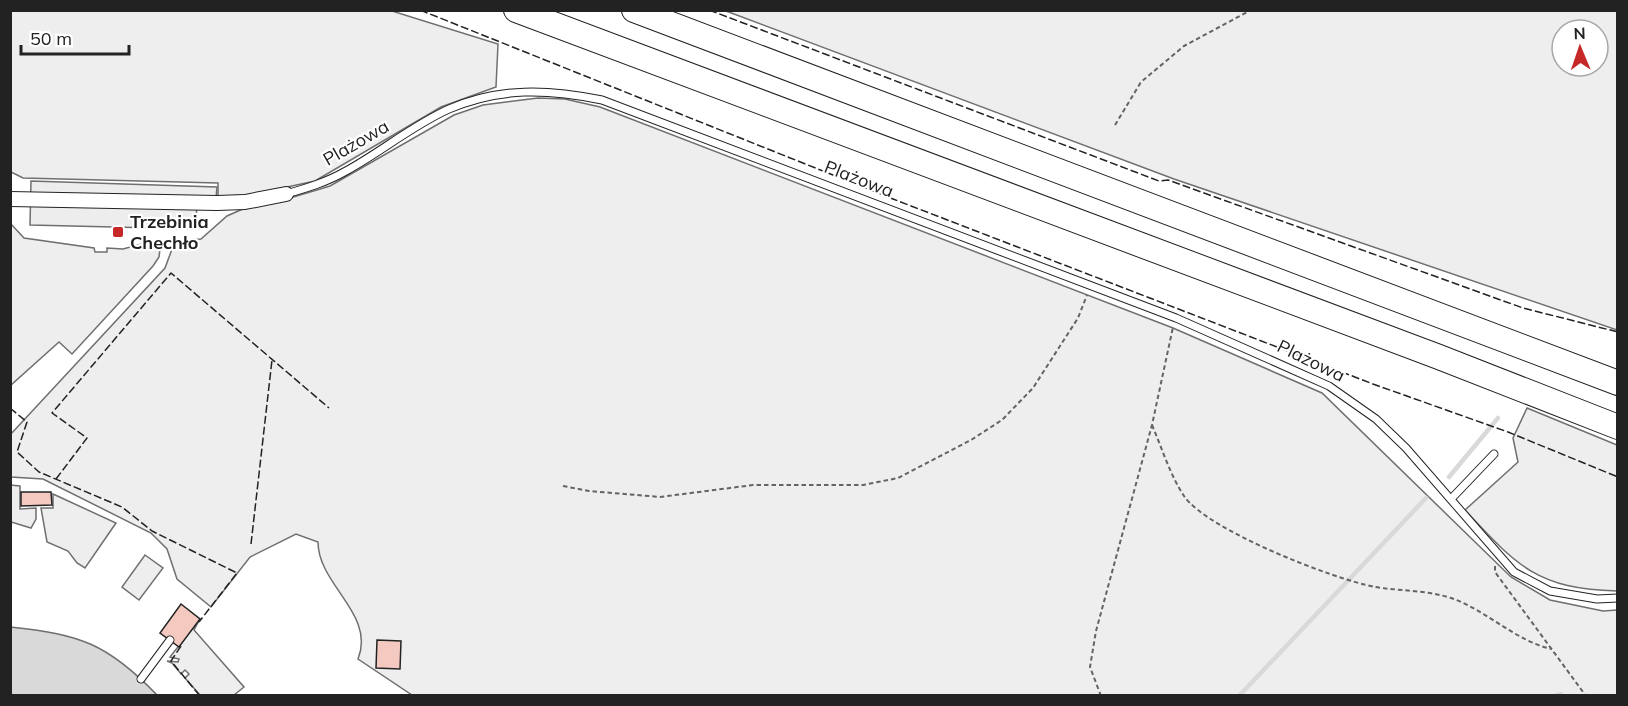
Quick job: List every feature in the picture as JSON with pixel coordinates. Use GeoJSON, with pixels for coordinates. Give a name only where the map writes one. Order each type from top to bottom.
{"type":"FeatureCollection","features":[{"type":"Feature","properties":{"kind":"highway"},"geometry":{"type":"LineString","coordinates":[[516,10],[1439,357],[1617,427]]}},
{"type":"Feature","properties":{"kind":"highway"},"geometry":{"type":"LineString","coordinates":[[633,10],[1617,383]]}},
{"type":"Feature","properties":{"kind":"street","name":"Plażowa"},"geometry":{"type":"LineString","coordinates":[[10,198],[217,203],[245,202],[286,194]]}},
{"type":"Feature","properties":{"kind":"lane","name":"Plażowa"},"geometry":{"type":"LineString","coordinates":[[286,194],[317,185],[346,171],[447,110],[472,100],[516,91],[564,92],[602,100],[1176,318],[1329,386],[1376,419],[1406,448],[1514,572],[1550,591],[1597,599],[1617,598]]}},
{"type":"Feature","properties":{"kind":"lane"},"geometry":{"type":"LineString","coordinates":[[1451,499],[1494,454]]}},
{"type":"Feature","properties":{"kind":"lane"},"geometry":{"type":"LineString","coordinates":[[141,679],[170,640]]}},
{"type":"Feature","properties":{"kind":"path"},"geometry":{"type":"LineString","coordinates":[[1115,125],[1141,82],[1184,46],[1251,10]]}},
{"type":"Feature","properties":{"kind":"path"},"geometry":{"type":"LineString","coordinates":[[563,486],[589,491],[660,497],[753,485],[863,485],[898,478],[971,440],[1002,420],[1033,388],[1078,318],[1091,287]]}},
{"type":"Feature","properties":{"kind":"path"},"geometry":{"type":"LineString","coordinates":[[1101,696],[1090,668],[1096,631],[1152,425],[1176,318]]}},
{"type":"Feature","properties":{"kind":"path"},"geometry":{"type":"LineString","coordinates":[[1152,425],[1184,496],[1203,515],[1224,528],[1348,580],[1451,598],[1539,646],[1552,649]]}},
{"type":"Feature","properties":{"kind":"path"},"geometry":{"type":"LineString","coordinates":[[1494,551],[1495,572],[1586,696]]}},
{"type":"Feature","properties":{"kind":"shaded area"},"geometry":{"type":"Polygon","coordinates":[[[10,11],[392,11],[498,44],[496,87],[441,107],[315,181],[255,194],[218,197],[218,183],[23,178],[11,172],[10,11]]]}},
{"type":"Feature","properties":{"kind":"shaded area"},"geometry":{"type":"Polygon","coordinates":[[[726,11],[1617,11],[1617,330],[1174,179],[726,11]]]}},
{"type":"Feature","properties":{"kind":"shaded area"},"geometry":{"type":"Polygon","coordinates":[[[538,98],[565,99],[600,107],[1173,328],[1322,393],[1511,577],[1550,600],[1603,611],[1617,610],[1617,695],[412,695],[358,659],[361,643],[359,628],[320,558],[318,542],[296,534],[250,557],[211,607],[177,579],[167,549],[151,533],[43,479],[11,477],[10,435],[165,268],[175,241],[201,239],[227,216],[245,208],[330,186],[454,115],[483,105],[538,98]]]}},
{"type":"Feature","properties":{"kind":"shaded area"},"geometry":{"type":"Polygon","coordinates":[[[31,181],[217,187],[216,198],[197,197],[196,229],[30,225],[31,181]]]}},
{"type":"Feature","properties":{"kind":"shaded area"},"geometry":{"type":"Polygon","coordinates":[[[11,224],[24,238],[94,248],[95,252],[107,252],[107,248],[123,249],[149,242],[156,249],[160,249],[159,257],[153,266],[72,354],[59,342],[11,385],[11,224]]]}},
{"type":"Feature","properties":{"kind":"shaded area"},"geometry":{"type":"Polygon","coordinates":[[[1527,408],[1617,445],[1617,591],[1567,585],[1530,571],[1499,546],[1465,510],[1518,462],[1513,438],[1527,408]]]}},
{"type":"Feature","properties":{"kind":"shaded area"},"geometry":{"type":"Polygon","coordinates":[[[10,485],[20,486],[20,509],[36,508],[36,519],[31,528],[11,522],[10,485]]]}},
{"type":"Feature","properties":{"kind":"shaded area"},"geometry":{"type":"Polygon","coordinates":[[[53,494],[116,523],[85,568],[77,563],[68,551],[47,542],[41,508],[53,508],[53,494]]]}},
{"type":"Feature","properties":{"kind":"shaded area"},"geometry":{"type":"Polygon","coordinates":[[[145,555],[163,568],[139,600],[122,587],[145,555]]]}},
{"type":"Feature","properties":{"kind":"shaded area"},"geometry":{"type":"Polygon","coordinates":[[[200,619],[194,630],[244,687],[234,695],[200,695],[185,678],[189,674],[185,670],[181,674],[172,663],[167,661],[178,662],[179,659],[170,657],[200,619]]]}},
{"type":"Feature","properties":{"kind":"shaded area"},"geometry":{"type":"Polygon","coordinates":[[[10,627],[56,633],[91,644],[123,664],[157,695],[11,695],[10,627]]]}},
{"type":"Feature","properties":{"kind":"building"},"geometry":{"type":"Polygon","coordinates":[[[21,492],[51,492],[52,505],[21,506],[21,492]]]}},
{"type":"Feature","properties":{"kind":"building"},"geometry":{"type":"Polygon","coordinates":[[[181,604],[200,619],[179,647],[160,633],[181,604]]]}},
{"type":"Feature","properties":{"kind":"building"},"geometry":{"type":"Polygon","coordinates":[[[377,640],[401,641],[400,669],[376,668],[377,640]]]}},
{"type":"Feature","properties":{"kind":"waterway"},"geometry":{"type":"LineString","coordinates":[[1449,477],[1498,418]]}},
{"type":"Feature","properties":{"kind":"waterway"},"geometry":{"type":"LineString","coordinates":[[1239,696],[1426,498]]}},
{"type":"Feature","properties":{"kind":"waterway"},"geometry":{"type":"LineString","coordinates":[[1555,696],[1561,694]]}},
{"type":"Feature","properties":{"kind":"fence"},"geometry":{"type":"LineString","coordinates":[[420,10],[893,199],[1373,384],[1508,432],[1618,477]]}},
{"type":"Feature","properties":{"kind":"fence"},"geometry":{"type":"LineString","coordinates":[[709,10],[1159,181],[1168,180],[1523,308],[1618,332]]}},
{"type":"Feature","properties":{"kind":"fence"},"geometry":{"type":"LineString","coordinates":[[56,479],[87,438],[52,413],[171,273],[329,408]]}},
{"type":"Feature","properties":{"kind":"fence"},"geometry":{"type":"LineString","coordinates":[[251,544],[272,360]]}},
{"type":"Feature","properties":{"kind":"fence"},"geometry":{"type":"LineString","coordinates":[[10,408],[27,422],[17,452],[39,472],[122,507],[152,531],[237,573],[199,622]]}},
{"type":"Feature","properties":{"kind":"fence"},"geometry":{"type":"LineString","coordinates":[[181,646],[171,661],[200,696]]}},
{"type":"Feature","properties":{"kind":"place","name":"Trzebinia Chechło"},"geometry":{"type":"Point","coordinates":[118,232]}}]}
